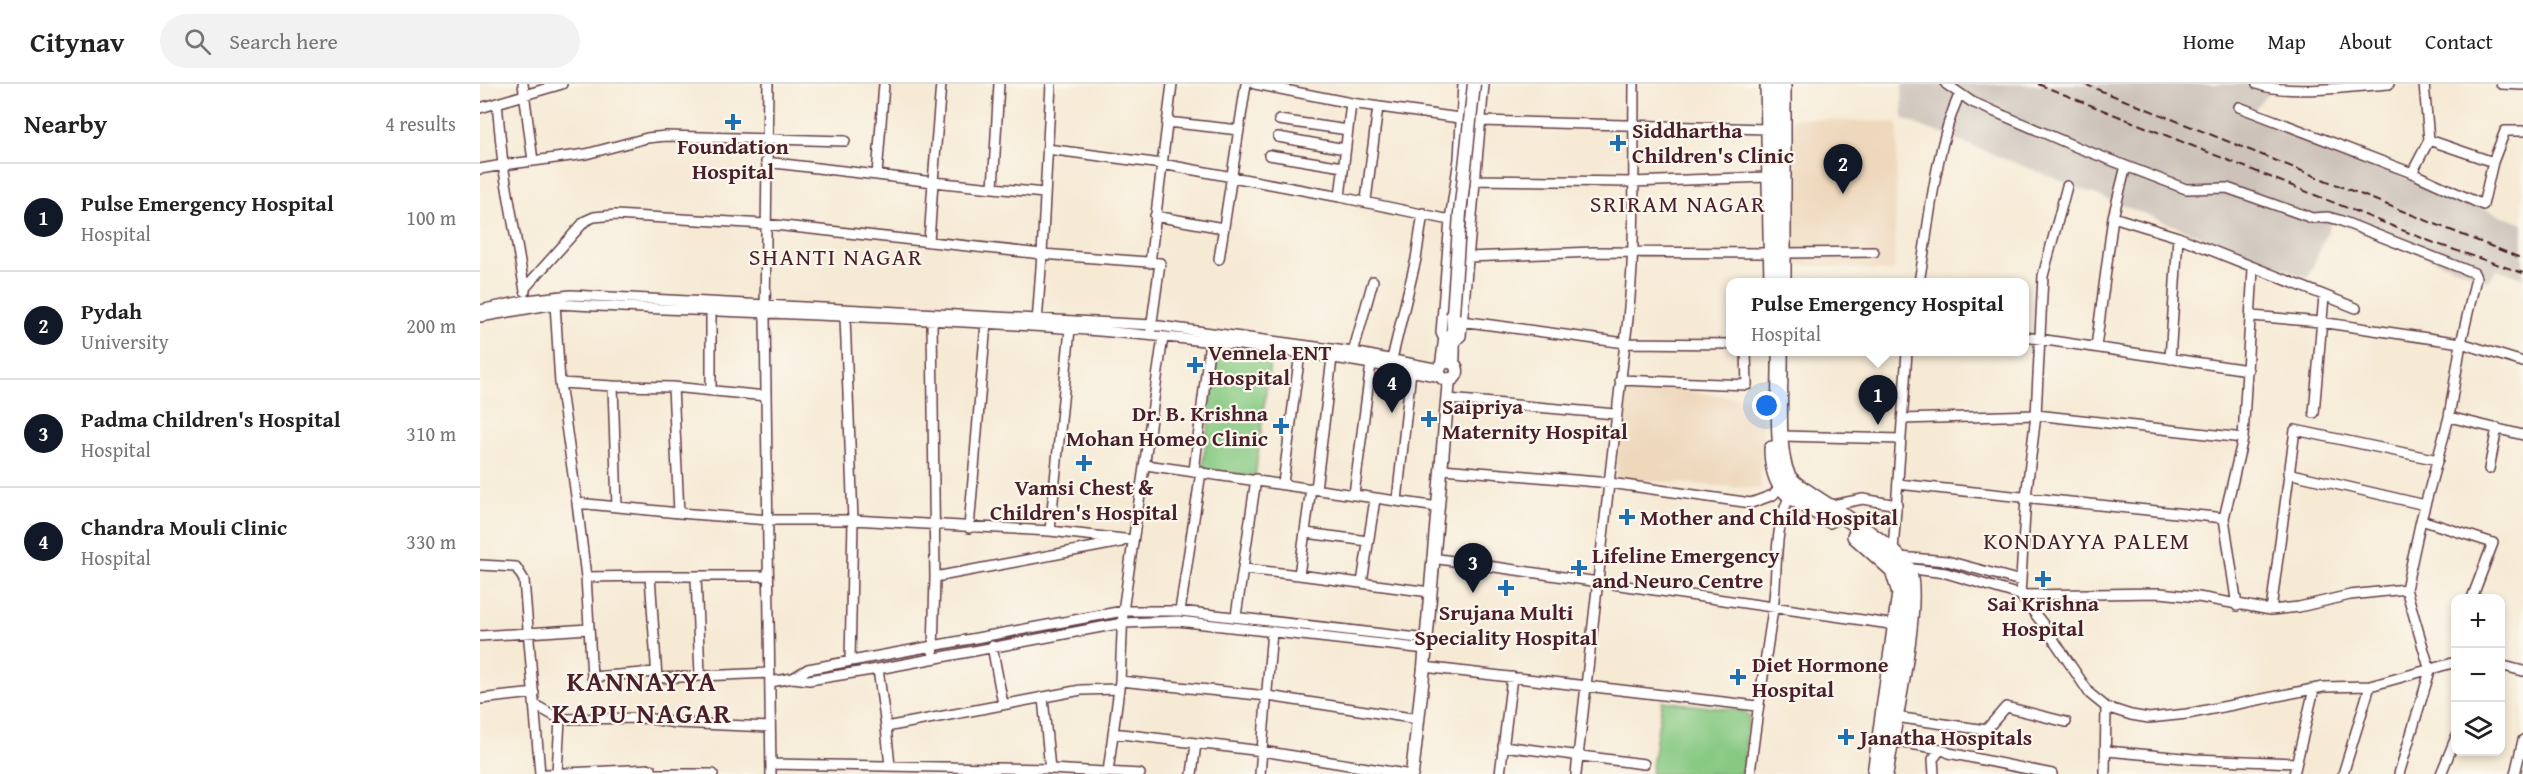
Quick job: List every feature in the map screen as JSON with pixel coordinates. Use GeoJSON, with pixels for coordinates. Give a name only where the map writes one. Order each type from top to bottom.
{"type":"FeatureCollection","features":[{"type":"Feature","properties":{"kind":"highway"},"geometry":{"type":"LineString","coordinates":[[1775,84],[1777,278]]}},
{"type":"Feature","properties":{"kind":"highway"},"geometry":{"type":"LineString","coordinates":[[1773,356],[1772,455],[1775,476],[1856,537],[1898,562]]}},
{"type":"Feature","properties":{"kind":"highway"},"geometry":{"type":"LineString","coordinates":[[1780,356],[1782,454],[1786,486]]}},
{"type":"Feature","properties":{"kind":"highway"},"geometry":{"type":"LineString","coordinates":[[1786,486],[1827,506],[1898,562],[1912,591],[1886,774]]}},
{"type":"Feature","properties":{"kind":"highway"},"geometry":{"type":"LineString","coordinates":[[1875,774],[1898,625],[1900,593],[1898,562]]}},
{"type":"Feature","properties":{"kind":"main road"},"geometry":{"type":"LineString","coordinates":[[1412,774],[1424,668],[1432,558],[1448,399],[1445,370],[1457,318],[1460,213],[1474,84]]}},
{"type":"Feature","properties":{"kind":"street"},"geometry":{"type":"LineString","coordinates":[[523,84],[533,161]]}},
{"type":"Feature","properties":{"kind":"street"},"geometry":{"type":"LineString","coordinates":[[480,108],[563,84]]}},
{"type":"Feature","properties":{"kind":"street"},"geometry":{"type":"LineString","coordinates":[[768,84],[765,310],[771,769],[890,766],[1050,769],[1140,774]]}},
{"type":"Feature","properties":{"kind":"street"},"geometry":{"type":"LineString","coordinates":[[877,175],[884,84]]}},
{"type":"Feature","properties":{"kind":"street"},"geometry":{"type":"LineString","coordinates":[[929,242],[941,84]]}},
{"type":"Feature","properties":{"kind":"street"},"geometry":{"type":"LineString","coordinates":[[993,188],[999,84]]}},
{"type":"Feature","properties":{"kind":"street"},"geometry":{"type":"LineString","coordinates":[[1037,322],[1051,84]]}},
{"type":"Feature","properties":{"kind":"street"},"geometry":{"type":"LineString","coordinates":[[1150,262],[1172,84]]}},
{"type":"Feature","properties":{"kind":"street"},"geometry":{"type":"LineString","coordinates":[[1219,259],[1246,84]]}},
{"type":"Feature","properties":{"kind":"street"},"geometry":{"type":"LineString","coordinates":[[1255,84],[1351,103],[1481,121],[1766,129]]}},
{"type":"Feature","properties":{"kind":"street"},"geometry":{"type":"LineString","coordinates":[[1451,338],[1441,333],[1450,220],[1459,159],[1464,84]]}},
{"type":"Feature","properties":{"kind":"street"},"geometry":{"type":"LineString","coordinates":[[1484,84],[1467,257],[1457,318],[1625,343],[1726,344]]}},
{"type":"Feature","properties":{"kind":"street"},"geometry":{"type":"LineString","coordinates":[[1576,774],[1635,253],[1632,182],[1634,84]]}},
{"type":"Feature","properties":{"kind":"street"},"geometry":{"type":"LineString","coordinates":[[1765,84],[1768,278]]}},
{"type":"Feature","properties":{"kind":"street"},"geometry":{"type":"LineString","coordinates":[[1786,84],[1786,278]]}},
{"type":"Feature","properties":{"kind":"street"},"geometry":{"type":"LineString","coordinates":[[1946,84],[1959,94],[2186,189],[2227,188],[2312,218],[2328,217],[2339,220],[2474,273],[2476,278],[2461,342],[2449,417],[2421,519],[2406,589],[2430,671],[2399,774]]}},
{"type":"Feature","properties":{"kind":"street"},"geometry":{"type":"LineString","coordinates":[[2257,84],[2266,87],[2304,89],[2389,84]]}},
{"type":"Feature","properties":{"kind":"street"},"geometry":{"type":"LineString","coordinates":[[2412,173],[2429,140],[2424,84]]}},
{"type":"Feature","properties":{"kind":"street"},"geometry":{"type":"LineString","coordinates":[[2501,84],[2523,84]]}},
{"type":"Feature","properties":{"kind":"street"},"geometry":{"type":"LineString","coordinates":[[1920,278],[1939,164],[1953,106],[1959,94]]}},
{"type":"Feature","properties":{"kind":"street"},"geometry":{"type":"LineString","coordinates":[[497,103],[503,165],[528,304]]}},
{"type":"Feature","properties":{"kind":"street"},"geometry":{"type":"LineString","coordinates":[[1340,196],[1351,103]]}},
{"type":"Feature","properties":{"kind":"street"},"geometry":{"type":"LineString","coordinates":[[1366,200],[1378,107]]}},
{"type":"Feature","properties":{"kind":"street"},"geometry":{"type":"LineString","coordinates":[[2239,107],[2412,173],[2483,205],[2493,162],[2505,131],[2523,130]]}},
{"type":"Feature","properties":{"kind":"street"},"geometry":{"type":"LineString","coordinates":[[1279,120],[1348,130]]}},
{"type":"Feature","properties":{"kind":"street"},"geometry":{"type":"LineString","coordinates":[[1167,122],[1239,130]]}},
{"type":"Feature","properties":{"kind":"street"},"geometry":{"type":"LineString","coordinates":[[480,169],[586,154],[646,138],[666,136],[767,141],[845,141]]}},
{"type":"Feature","properties":{"kind":"street"},"geometry":{"type":"LineString","coordinates":[[1278,137],[1345,149]]}},
{"type":"Feature","properties":{"kind":"street"},"geometry":{"type":"LineString","coordinates":[[2429,140],[2493,162]]}},
{"type":"Feature","properties":{"kind":"street"},"geometry":{"type":"LineString","coordinates":[[1047,149],[1233,176],[1366,200],[1450,220]]}},
{"type":"Feature","properties":{"kind":"street"},"geometry":{"type":"LineString","coordinates":[[1269,155],[1343,167]]}},
{"type":"Feature","properties":{"kind":"street"},"geometry":{"type":"LineString","coordinates":[[766,162],[1044,193]]}},
{"type":"Feature","properties":{"kind":"street"},"geometry":{"type":"LineString","coordinates":[[2096,347],[2113,217],[2127,166]]}},
{"type":"Feature","properties":{"kind":"street"},"geometry":{"type":"LineString","coordinates":[[1474,180],[1632,182],[1767,177]]}},
{"type":"Feature","properties":{"kind":"street"},"geometry":{"type":"LineString","coordinates":[[2067,186],[2043,276],[2036,415],[2026,497],[2020,595],[2043,624],[2090,694],[2106,707],[2149,718],[2187,714],[2314,689],[2370,686],[2451,664]]}},
{"type":"Feature","properties":{"kind":"street"},"geometry":{"type":"LineString","coordinates":[[1391,364],[1416,259],[1423,213]]}},
{"type":"Feature","properties":{"kind":"street"},"geometry":{"type":"LineString","coordinates":[[525,288],[585,221],[594,217],[615,215],[765,224],[1042,254],[1160,263],[1151,330]]}},
{"type":"Feature","properties":{"kind":"street"},"geometry":{"type":"LineString","coordinates":[[1155,216],[1223,228]]}},
{"type":"Feature","properties":{"kind":"street"},"geometry":{"type":"LineString","coordinates":[[2113,217],[2178,237],[2253,269],[2356,308]]}},
{"type":"Feature","properties":{"kind":"street"},"geometry":{"type":"LineString","coordinates":[[2170,358],[2178,237]]}},
{"type":"Feature","properties":{"kind":"street"},"geometry":{"type":"LineString","coordinates":[[1467,257],[1768,252]]}},
{"type":"Feature","properties":{"kind":"street"},"geometry":{"type":"LineString","coordinates":[[1786,254],[1874,252]]}},
{"type":"Feature","properties":{"kind":"street"},"geometry":{"type":"LineString","coordinates":[[2237,606],[2224,518],[2243,438],[2253,269]]}},
{"type":"Feature","properties":{"kind":"street"},"geometry":{"type":"LineString","coordinates":[[1352,357],[1372,281]]}},
{"type":"Feature","properties":{"kind":"street"},"geometry":{"type":"LineString","coordinates":[[480,317],[571,295],[845,317],[986,323],[1037,322],[1070,328],[1151,330],[1163,337],[1210,341],[1332,358],[1352,357],[1371,364],[1391,364],[1411,370],[1445,370]]}},
{"type":"Feature","properties":{"kind":"street"},"geometry":{"type":"LineString","coordinates":[[2314,413],[2324,296]]}},
{"type":"Feature","properties":{"kind":"street"},"geometry":{"type":"LineString","coordinates":[[480,310],[528,304],[555,304],[711,312],[765,310],[1037,322],[1151,330],[1445,370]]}},
{"type":"Feature","properties":{"kind":"street"},"geometry":{"type":"LineString","coordinates":[[555,304],[560,384],[586,577],[592,677],[656,672]]}},
{"type":"Feature","properties":{"kind":"street"},"geometry":{"type":"LineString","coordinates":[[711,312],[711,391]]}},
{"type":"Feature","properties":{"kind":"street"},"geometry":{"type":"LineString","coordinates":[[2252,316],[2320,322],[2461,342],[2523,362]]}},
{"type":"Feature","properties":{"kind":"street"},"geometry":{"type":"LineString","coordinates":[[845,317],[853,520],[850,661]]}},
{"type":"Feature","properties":{"kind":"street"},"geometry":{"type":"LineString","coordinates":[[932,321],[935,577],[933,658]]}},
{"type":"Feature","properties":{"kind":"street"},"geometry":{"type":"LineString","coordinates":[[969,528],[986,323]]}},
{"type":"Feature","properties":{"kind":"street"},"geometry":{"type":"LineString","coordinates":[[1050,531],[1070,328]]}},
{"type":"Feature","properties":{"kind":"street"},"geometry":{"type":"LineString","coordinates":[[1108,772],[1119,685],[1123,611],[1163,337]]}},
{"type":"Feature","properties":{"kind":"street"},"geometry":{"type":"LineString","coordinates":[[2029,338],[2248,370]]}},
{"type":"Feature","properties":{"kind":"street"},"geometry":{"type":"LineString","coordinates":[[1180,611],[1198,472],[1210,341]]}},
{"type":"Feature","properties":{"kind":"street"},"geometry":{"type":"LineString","coordinates":[[1283,483],[1300,353]]}},
{"type":"Feature","properties":{"kind":"street"},"geometry":{"type":"LineString","coordinates":[[1620,380],[1747,385],[1746,356]]}},
{"type":"Feature","properties":{"kind":"street"},"geometry":{"type":"LineString","coordinates":[[1898,562],[1897,505],[1907,356]]}},
{"type":"Feature","properties":{"kind":"street"},"geometry":{"type":"LineString","coordinates":[[1299,575],[1332,358]]}},
{"type":"Feature","properties":{"kind":"street"},"geometry":{"type":"LineString","coordinates":[[1354,494],[1371,364]]}},
{"type":"Feature","properties":{"kind":"street"},"geometry":{"type":"LineString","coordinates":[[1397,501],[1411,370]]}},
{"type":"Feature","properties":{"kind":"street"},"geometry":{"type":"LineString","coordinates":[[560,384],[673,387],[766,396]]}},
{"type":"Feature","properties":{"kind":"street"},"geometry":{"type":"LineString","coordinates":[[613,386],[617,507]]}},
{"type":"Feature","properties":{"kind":"street"},"geometry":{"type":"LineString","coordinates":[[673,387],[679,513]]}},
{"type":"Feature","properties":{"kind":"street"},"geometry":{"type":"LineString","coordinates":[[1448,399],[1616,414]]}},
{"type":"Feature","properties":{"kind":"street"},"geometry":{"type":"LineString","coordinates":[[1902,419],[2036,415],[2243,438]]}},
{"type":"Feature","properties":{"kind":"street"},"geometry":{"type":"LineString","coordinates":[[2449,417],[2523,435]]}},
{"type":"Feature","properties":{"kind":"street"},"geometry":{"type":"LineString","coordinates":[[2489,469],[2497,428]]}},
{"type":"Feature","properties":{"kind":"street"},"geometry":{"type":"LineString","coordinates":[[2271,610],[2295,430],[2438,460]]}},
{"type":"Feature","properties":{"kind":"street"},"geometry":{"type":"LineString","coordinates":[[1782,436],[1902,439]]}},
{"type":"Feature","properties":{"kind":"street"},"geometry":{"type":"LineString","coordinates":[[1146,465],[1371,495],[1375,499],[1438,507]]}},
{"type":"Feature","properties":{"kind":"street"},"geometry":{"type":"LineString","coordinates":[[1442,469],[1610,483],[1751,503],[1773,495],[1786,486]]}},
{"type":"Feature","properties":{"kind":"street"},"geometry":{"type":"LineString","coordinates":[[2288,473],[2425,505]]}},
{"type":"Feature","properties":{"kind":"street"},"geometry":{"type":"LineString","coordinates":[[1236,616],[1256,479]]}},
{"type":"Feature","properties":{"kind":"street"},"geometry":{"type":"LineString","coordinates":[[1898,484],[2224,518]]}},
{"type":"Feature","properties":{"kind":"street"},"geometry":{"type":"LineString","coordinates":[[1750,774],[1757,706],[1773,607],[1781,514],[1786,486]]}},
{"type":"Feature","properties":{"kind":"street"},"geometry":{"type":"LineString","coordinates":[[1362,583],[1375,499]]}},
{"type":"Feature","properties":{"kind":"street"},"geometry":{"type":"LineString","coordinates":[[1827,506],[1863,499],[1897,505]]}},
{"type":"Feature","properties":{"kind":"street"},"geometry":{"type":"LineString","coordinates":[[577,502],[769,520],[853,520],[1050,531],[1133,540]]}},
{"type":"Feature","properties":{"kind":"street"},"geometry":{"type":"LineString","coordinates":[[2421,519],[2493,543],[2474,594]]}},
{"type":"Feature","properties":{"kind":"street"},"geometry":{"type":"LineString","coordinates":[[1306,533],[1368,541]]}},
{"type":"Feature","properties":{"kind":"street"},"geometry":{"type":"LineString","coordinates":[[935,577],[1133,540]]}},
{"type":"Feature","properties":{"kind":"street"},"geometry":{"type":"LineString","coordinates":[[1432,558],[1898,625]]}},
{"type":"Feature","properties":{"kind":"street"},"geometry":{"type":"LineString","coordinates":[[1898,562],[1947,561],[2021,580]]}},
{"type":"Feature","properties":{"kind":"street"},"geometry":{"type":"LineString","coordinates":[[1898,562],[1946,573],[2020,595],[2160,593],[2271,610],[2299,607],[2350,595],[2406,589]]}},
{"type":"Feature","properties":{"kind":"street"},"geometry":{"type":"LineString","coordinates":[[480,565],[502,564],[520,571],[524,580],[540,774]]}},
{"type":"Feature","properties":{"kind":"street"},"geometry":{"type":"LineString","coordinates":[[1244,568],[1430,592]]}},
{"type":"Feature","properties":{"kind":"street"},"geometry":{"type":"LineString","coordinates":[[650,576],[657,678],[700,675],[809,680],[1123,623],[1179,621],[1426,644]]}},
{"type":"Feature","properties":{"kind":"street"},"geometry":{"type":"LineString","coordinates":[[586,577],[768,576]]}},
{"type":"Feature","properties":{"kind":"street"},"geometry":{"type":"LineString","coordinates":[[696,577],[700,675]]}},
{"type":"Feature","properties":{"kind":"street"},"geometry":{"type":"LineString","coordinates":[[793,678],[808,669],[1123,611],[1180,611],[1236,616],[1426,644]]}},
{"type":"Feature","properties":{"kind":"street"},"geometry":{"type":"LineString","coordinates":[[480,636],[588,628]]}},
{"type":"Feature","properties":{"kind":"street"},"geometry":{"type":"LineString","coordinates":[[1260,774],[1272,631]]}},
{"type":"Feature","properties":{"kind":"street"},"geometry":{"type":"LineString","coordinates":[[992,646],[1003,704]]}},
{"type":"Feature","properties":{"kind":"street"},"geometry":{"type":"LineString","coordinates":[[2505,666],[2523,671]]}},
{"type":"Feature","properties":{"kind":"street"},"geometry":{"type":"LineString","coordinates":[[1424,668],[1757,706]]}},
{"type":"Feature","properties":{"kind":"street"},"geometry":{"type":"LineString","coordinates":[[878,669],[890,766]]}},
{"type":"Feature","properties":{"kind":"street"},"geometry":{"type":"LineString","coordinates":[[1500,774],[1512,677]]}},
{"type":"Feature","properties":{"kind":"street"},"geometry":{"type":"LineString","coordinates":[[886,727],[1003,704],[1119,685],[1268,696],[1418,719]]}},
{"type":"Feature","properties":{"kind":"street"},"geometry":{"type":"LineString","coordinates":[[2343,774],[2370,686]]}},
{"type":"Feature","properties":{"kind":"street"},"geometry":{"type":"LineString","coordinates":[[2294,774],[2314,689]]}},
{"type":"Feature","properties":{"kind":"street"},"geometry":{"type":"LineString","coordinates":[[480,699],[534,693]]}},
{"type":"Feature","properties":{"kind":"street"},"geometry":{"type":"LineString","coordinates":[[1044,698],[1050,769]]}},
{"type":"Feature","properties":{"kind":"street"},"geometry":{"type":"LineString","coordinates":[[535,705],[560,719],[645,718],[686,724],[770,727]]}},
{"type":"Feature","properties":{"kind":"street"},"geometry":{"type":"LineString","coordinates":[[1894,717],[1986,730],[2006,707],[2066,722]]}},
{"type":"Feature","properties":{"kind":"street"},"geometry":{"type":"LineString","coordinates":[[2105,774],[2106,707]]}},
{"type":"Feature","properties":{"kind":"street"},"geometry":{"type":"LineString","coordinates":[[557,773],[560,719]]}},
{"type":"Feature","properties":{"kind":"street"},"geometry":{"type":"LineString","coordinates":[[1113,733],[1262,751],[1405,774]]}},
{"type":"Feature","properties":{"kind":"street"},"geometry":{"type":"LineString","coordinates":[[2515,774],[2523,740]]}},
{"type":"Feature","properties":{"kind":"street"},"geometry":{"type":"LineString","coordinates":[[1891,741],[1941,749],[1948,753],[2030,772],[2052,774]]}},
{"type":"Feature","properties":{"kind":"street"},"geometry":{"type":"LineString","coordinates":[[1192,774],[1196,744]]}},
{"type":"Feature","properties":{"kind":"street"},"geometry":{"type":"LineString","coordinates":[[1503,746],[1644,764]]}},
{"type":"Feature","properties":{"kind":"street"},"geometry":{"type":"LineString","coordinates":[[1934,774],[1933,759],[1941,749]]}},
{"type":"Feature","properties":{"kind":"street"},"geometry":{"type":"LineString","coordinates":[[2441,774],[2451,749]]}},
{"type":"Feature","properties":{"kind":"street"},"geometry":{"type":"LineString","coordinates":[[2107,751],[2194,759],[2296,763]]}},
{"type":"Feature","properties":{"kind":"street"},"geometry":{"type":"LineString","coordinates":[[546,774],[651,769],[651,774],[713,774]]}},
{"type":"Feature","properties":{"kind":"shaded area"},"geometry":{"type":"Polygon","coordinates":[[[1902,84],[2256,84],[2268,93],[2249,115],[2523,224],[2523,278],[2496,269],[2489,281],[2332,221],[2308,278],[1903,119],[1902,84]]]}},
{"type":"Feature","properties":{"kind":"shaded area"},"geometry":{"type":"Polygon","coordinates":[[[1793,118],[1898,123],[1894,271],[1789,264],[1793,118]]]}},
{"type":"Feature","properties":{"kind":"shaded area"},"geometry":{"type":"Polygon","coordinates":[[[1623,383],[1764,401],[1760,489],[1615,478],[1623,383]]]}},
{"type":"Feature","properties":{"kind":"green space"},"geometry":{"type":"Polygon","coordinates":[[[1218,354],[1270,361],[1255,477],[1202,470],[1218,354]]]}},
{"type":"Feature","properties":{"kind":"green space"},"geometry":{"type":"Polygon","coordinates":[[[1662,701],[1743,711],[1749,716],[1742,774],[1651,774],[1662,701]]]}},
{"type":"Feature","properties":{"kind":"railway"},"geometry":{"type":"LineString","coordinates":[[2038,84],[2437,244],[2523,273]]}},
{"type":"Feature","properties":{"kind":"railway"},"geometry":{"type":"LineString","coordinates":[[2084,84],[2523,259]]}},
{"type":"Feature","properties":{"kind":"place","name":"Foundation Hospital"},"geometry":{"type":"Point","coordinates":[733,122]}},
{"type":"Feature","properties":{"kind":"place","name":"Siddhartha Children's Clinic"},"geometry":{"type":"Point","coordinates":[1618,143]}},
{"type":"Feature","properties":{"kind":"place","name":"Pydah"},"geometry":{"type":"Point","coordinates":[1843,194]}},
{"type":"Feature","properties":{"kind":"place","name":"Vennela ENT Hospital"},"geometry":{"type":"Point","coordinates":[1195,365]}},
{"type":"Feature","properties":{"kind":"place","name":"Chandra Mouli Clinic"},"geometry":{"type":"Point","coordinates":[1392,413]}},
{"type":"Feature","properties":{"kind":"place","name":"Saipriya Maternity Hospital"},"geometry":{"type":"Point","coordinates":[1429,419]}},
{"type":"Feature","properties":{"kind":"place","name":"Pulse Emergency Hospital"},"geometry":{"type":"Point","coordinates":[1878,425]}},
{"type":"Feature","properties":{"kind":"place","name":"Dr. B. Krishna Mohan Homeo Clinic"},"geometry":{"type":"Point","coordinates":[1281,426]}},
{"type":"Feature","properties":{"kind":"place","name":"Vamsi Chest & Children's Hospital"},"geometry":{"type":"Point","coordinates":[1084,463]}},
{"type":"Feature","properties":{"kind":"place","name":"Mother and Child Hospital"},"geometry":{"type":"Point","coordinates":[1627,517]}},
{"type":"Feature","properties":{"kind":"place","name":"Lifeline Emergency and Neuro Centre"},"geometry":{"type":"Point","coordinates":[1579,568]}},
{"type":"Feature","properties":{"kind":"place","name":"Sai Krishna Hospital"},"geometry":{"type":"Point","coordinates":[2043,579]}},
{"type":"Feature","properties":{"kind":"place","name":"Srujana Multi Speciality Hospital"},"geometry":{"type":"Point","coordinates":[1506,588]}},
{"type":"Feature","properties":{"kind":"place","name":"Padma Children's Hospital"},"geometry":{"type":"Point","coordinates":[1473,593]}},
{"type":"Feature","properties":{"kind":"place","name":"Diet Hormone Hospital"},"geometry":{"type":"Point","coordinates":[1738,677]}},
{"type":"Feature","properties":{"kind":"place","name":"Janatha Hospitals"},"geometry":{"type":"Point","coordinates":[1846,737]}},
{"type":"Feature","properties":{"kind":"district","name":"SRIRAM NAGAR"},"geometry":{"type":"Point","coordinates":[1678,203]}},
{"type":"Feature","properties":{"kind":"district","name":"SHANTI NAGAR"},"geometry":{"type":"Point","coordinates":[836,256]}},
{"type":"Feature","properties":{"kind":"district","name":"KONDAYYA PALEM"},"geometry":{"type":"Point","coordinates":[2087,540]}},
{"type":"Feature","properties":{"kind":"district","name":"KANNAYYA KAPU NAGAR"},"geometry":{"type":"Point","coordinates":[642,696]}}]}
